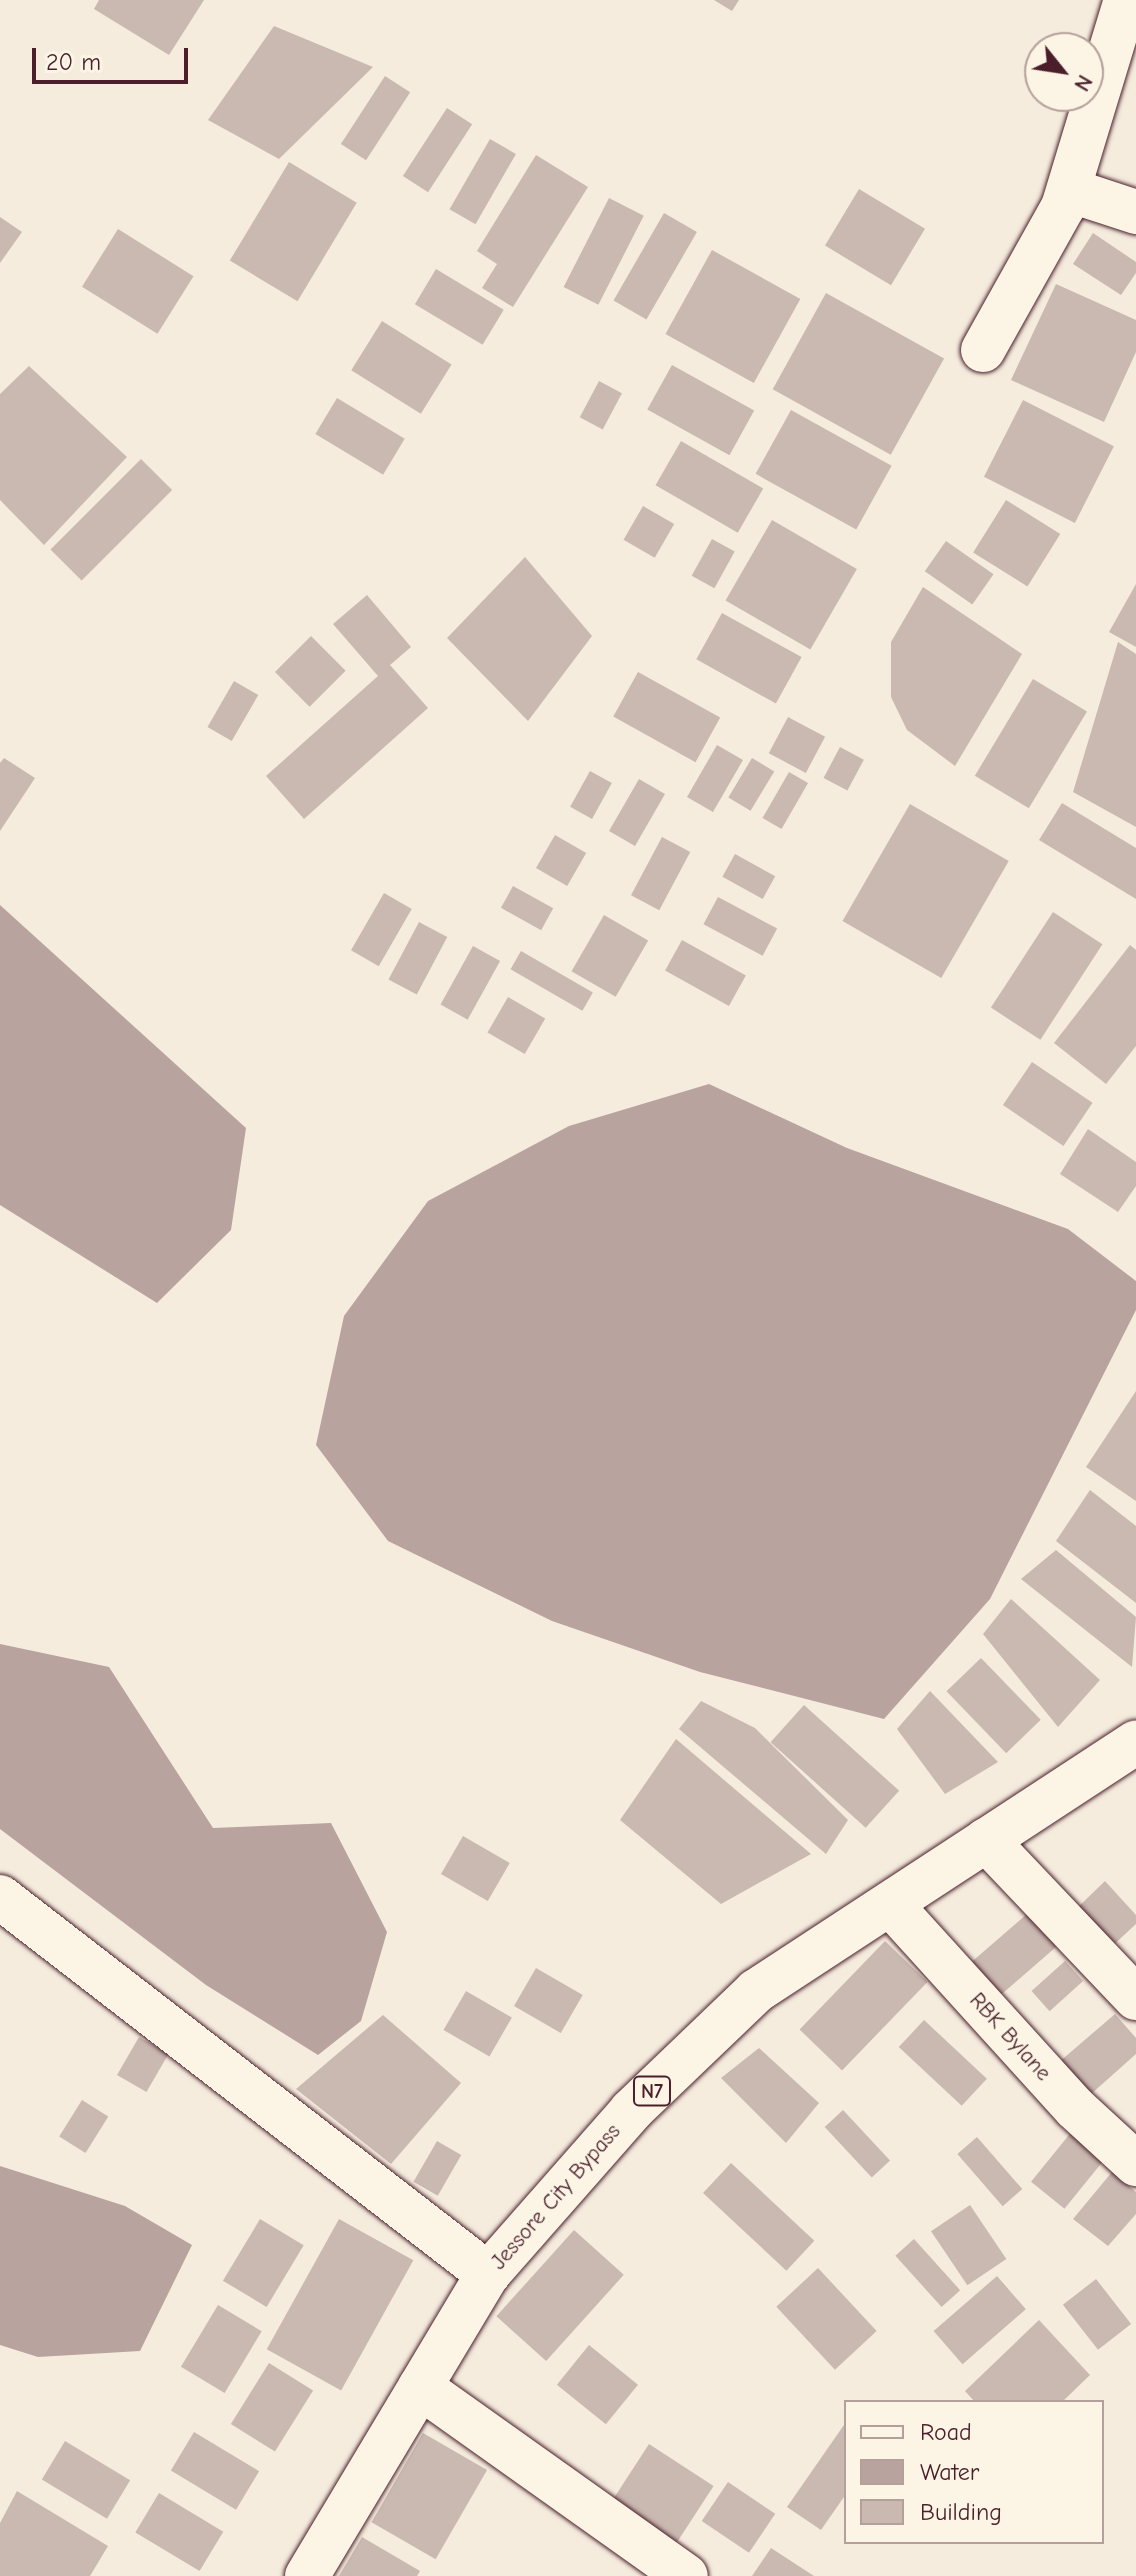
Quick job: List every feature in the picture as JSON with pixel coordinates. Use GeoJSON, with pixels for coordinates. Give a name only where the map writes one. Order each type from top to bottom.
{"type":"FeatureCollection","features":[{"type":"Feature","properties":{"kind":"main road"},"geometry":{"type":"LineString","coordinates":[[983,350],[1069,190],[1126,0]]}},
{"type":"Feature","properties":{"kind":"main road"},"geometry":{"type":"LineString","coordinates":[[1069,190],[1136,212]]}},
{"type":"Feature","properties":{"kind":"main road","name":"Jessore City Bypass"},"geometry":{"type":"LineString","coordinates":[[307,2576],[488,2274],[631,2111],[756,1991],[1136,1742]]}},
{"type":"Feature","properties":{"kind":"main road"},"geometry":{"type":"LineString","coordinates":[[986,1840],[1136,1998]]}},
{"type":"Feature","properties":{"kind":"main road"},"geometry":{"type":"LineString","coordinates":[[0,1897],[488,2274]]}},
{"type":"Feature","properties":{"kind":"main road","name":"RBK Bylane"},"geometry":{"type":"LineString","coordinates":[[890,1904],[1075,2108],[1136,2164]]}},
{"type":"Feature","properties":{"kind":"main road"},"geometry":{"type":"LineString","coordinates":[[420,2387],[686,2576]]}},
{"type":"Feature","properties":{"kind":"water"},"geometry":{"type":"Polygon","coordinates":[[[0,905],[246,1128],[231,1230],[157,1303],[0,1205],[0,905]]]}},
{"type":"Feature","properties":{"kind":"water"},"geometry":{"type":"Polygon","coordinates":[[[709,1084],[847,1148],[1068,1229],[1136,1281],[1136,1310],[990,1599],[884,1719],[700,1672],[552,1621],[388,1541],[316,1445],[344,1316],[428,1201],[569,1126],[709,1084]]]}},
{"type":"Feature","properties":{"kind":"water"},"geometry":{"type":"Polygon","coordinates":[[[0,1644],[109,1667],[213,1828],[331,1823],[387,1932],[361,2021],[318,2055],[206,1985],[0,1829],[0,1644]]]}},
{"type":"Feature","properties":{"kind":"water"},"geometry":{"type":"Polygon","coordinates":[[[0,2166],[125,2206],[192,2245],[140,2351],[38,2357],[0,2345],[0,2166]]]}},
{"type":"Feature","properties":{"kind":"building"},"geometry":{"type":"Polygon","coordinates":[[[99,0],[204,0],[169,55],[94,9],[99,0]]]}},
{"type":"Feature","properties":{"kind":"building"},"geometry":{"type":"Polygon","coordinates":[[[714,0],[739,0],[732,11],[714,0]]]}},
{"type":"Feature","properties":{"kind":"building"},"geometry":{"type":"Polygon","coordinates":[[[274,26],[373,67],[279,159],[208,120],[274,26]]]}},
{"type":"Feature","properties":{"kind":"building"},"geometry":{"type":"Polygon","coordinates":[[[385,76],[410,92],[366,160],[341,144],[385,76]]]}},
{"type":"Feature","properties":{"kind":"building"},"geometry":{"type":"Polygon","coordinates":[[[447,108],[472,124],[428,192],[403,176],[447,108]]]}},
{"type":"Feature","properties":{"kind":"building"},"geometry":{"type":"Polygon","coordinates":[[[490,139],[516,154],[475,224],[450,209],[490,139]]]}},
{"type":"Feature","properties":{"kind":"building"},"geometry":{"type":"Polygon","coordinates":[[[536,155],[588,187],[513,307],[482,288],[497,264],[477,251],[536,155]]]}},
{"type":"Feature","properties":{"kind":"building"},"geometry":{"type":"Polygon","coordinates":[[[289,162],[357,203],[297,301],[230,261],[289,162]]]}},
{"type":"Feature","properties":{"kind":"building"},"geometry":{"type":"Polygon","coordinates":[[[859,189],[925,229],[891,285],[825,246],[859,189]]]}},
{"type":"Feature","properties":{"kind":"building"},"geometry":{"type":"Polygon","coordinates":[[[609,198],[644,216],[598,305],[564,287],[609,198]]]}},
{"type":"Feature","properties":{"kind":"building"},"geometry":{"type":"Polygon","coordinates":[[[664,213],[697,232],[646,319],[614,300],[664,213]]]}},
{"type":"Feature","properties":{"kind":"building"},"geometry":{"type":"Polygon","coordinates":[[[0,217],[22,232],[0,263],[0,217]]]}},
{"type":"Feature","properties":{"kind":"building"},"geometry":{"type":"Polygon","coordinates":[[[118,229],[193,276],[157,334],[82,287],[118,229]]]}},
{"type":"Feature","properties":{"kind":"building"},"geometry":{"type":"Polygon","coordinates":[[[1093,233],[1136,262],[1136,273],[1121,295],[1073,264],[1093,233]]]}},
{"type":"Feature","properties":{"kind":"building"},"geometry":{"type":"Polygon","coordinates":[[[712,250],[800,299],[754,383],[665,334],[712,250]]]}},
{"type":"Feature","properties":{"kind":"building"},"geometry":{"type":"Polygon","coordinates":[[[436,269],[504,310],[483,345],[415,304],[436,269]]]}},
{"type":"Feature","properties":{"kind":"building"},"geometry":{"type":"Polygon","coordinates":[[[1056,284],[1136,320],[1136,352],[1104,422],[1011,380],[1056,284]]]}},
{"type":"Feature","properties":{"kind":"building"},"geometry":{"type":"Polygon","coordinates":[[[826,293],[944,358],[891,455],[773,389],[826,293]]]}},
{"type":"Feature","properties":{"kind":"building"},"geometry":{"type":"Polygon","coordinates":[[[382,321],[452,364],[421,414],[351,370],[382,321]]]}},
{"type":"Feature","properties":{"kind":"building"},"geometry":{"type":"Polygon","coordinates":[[[672,365],[754,411],[729,455],[647,410],[672,365]]]}},
{"type":"Feature","properties":{"kind":"building"},"geometry":{"type":"Polygon","coordinates":[[[29,366],[127,457],[44,545],[0,500],[0,394],[29,366]]]}},
{"type":"Feature","properties":{"kind":"building"},"geometry":{"type":"Polygon","coordinates":[[[599,381],[622,393],[603,429],[580,417],[599,381]]]}},
{"type":"Feature","properties":{"kind":"building"},"geometry":{"type":"Polygon","coordinates":[[[337,398],[405,439],[383,475],[315,434],[337,398]]]}},
{"type":"Feature","properties":{"kind":"building"},"geometry":{"type":"Polygon","coordinates":[[[1023,400],[1114,446],[1075,523],[984,477],[1023,400]]]}},
{"type":"Feature","properties":{"kind":"building"},"geometry":{"type":"Polygon","coordinates":[[[791,410],[892,466],[856,530],[756,474],[791,410]]]}},
{"type":"Feature","properties":{"kind":"building"},"geometry":{"type":"Polygon","coordinates":[[[681,441],[763,488],[738,533],[656,485],[681,441]]]}},
{"type":"Feature","properties":{"kind":"building"},"geometry":{"type":"Polygon","coordinates":[[[141,459],[172,490],[82,581],[50,550],[141,459]]]}},
{"type":"Feature","properties":{"kind":"building"},"geometry":{"type":"Polygon","coordinates":[[[1006,500],[1060,534],[1027,586],[973,553],[1006,500]]]}},
{"type":"Feature","properties":{"kind":"building"},"geometry":{"type":"Polygon","coordinates":[[[643,506],[674,524],[655,558],[624,540],[643,506]]]}},
{"type":"Feature","properties":{"kind":"building"},"geometry":{"type":"Polygon","coordinates":[[[772,520],[857,569],[810,650],[726,601],[772,520]]]}},
{"type":"Feature","properties":{"kind":"building"},"geometry":{"type":"Polygon","coordinates":[[[712,539],[735,552],[714,588],[692,576],[712,539]]]}},
{"type":"Feature","properties":{"kind":"building"},"geometry":{"type":"Polygon","coordinates":[[[946,541],[994,574],[972,605],[925,571],[946,541]]]}},
{"type":"Feature","properties":{"kind":"building"},"geometry":{"type":"Polygon","coordinates":[[[525,557],[592,636],[528,721],[447,638],[525,557]]]}},
{"type":"Feature","properties":{"kind":"building"},"geometry":{"type":"Polygon","coordinates":[[[1136,584],[1136,647],[1109,632],[1136,584]]]}},
{"type":"Feature","properties":{"kind":"building"},"geometry":{"type":"Polygon","coordinates":[[[923,587],[1022,654],[955,766],[907,730],[891,697],[891,642],[923,587]]]}},
{"type":"Feature","properties":{"kind":"building"},"geometry":{"type":"Polygon","coordinates":[[[367,595],[411,647],[390,665],[428,708],[304,819],[266,776],[378,676],[333,624],[367,595]]]}},
{"type":"Feature","properties":{"kind":"building"},"geometry":{"type":"Polygon","coordinates":[[[722,613],[802,657],[776,703],[696,659],[722,613]]]}},
{"type":"Feature","properties":{"kind":"building"},"geometry":{"type":"Polygon","coordinates":[[[311,636],[346,671],[310,707],[275,672],[311,636]]]}},
{"type":"Feature","properties":{"kind":"building"},"geometry":{"type":"Polygon","coordinates":[[[1118,642],[1136,654],[1136,827],[1073,792],[1118,642]]]}},
{"type":"Feature","properties":{"kind":"building"},"geometry":{"type":"Polygon","coordinates":[[[638,672],[720,718],[695,762],[613,717],[638,672]]]}},
{"type":"Feature","properties":{"kind":"building"},"geometry":{"type":"Polygon","coordinates":[[[1033,679],[1087,711],[1029,808],[975,776],[1033,679]]]}},
{"type":"Feature","properties":{"kind":"building"},"geometry":{"type":"Polygon","coordinates":[[[234,681],[258,695],[232,741],[208,727],[234,681]]]}},
{"type":"Feature","properties":{"kind":"building"},"geometry":{"type":"Polygon","coordinates":[[[788,717],[825,737],[806,773],[769,753],[788,717]]]}},
{"type":"Feature","properties":{"kind":"building"},"geometry":{"type":"Polygon","coordinates":[[[717,745],[743,760],[713,812],[687,797],[717,745]]]}},
{"type":"Feature","properties":{"kind":"building"},"geometry":{"type":"Polygon","coordinates":[[[840,747],[864,760],[847,791],[824,778],[840,747]]]}},
{"type":"Feature","properties":{"kind":"building"},"geometry":{"type":"Polygon","coordinates":[[[4,758],[35,778],[0,831],[0,763],[4,758]]]}},
{"type":"Feature","properties":{"kind":"building"},"geometry":{"type":"Polygon","coordinates":[[[752,758],[774,771],[751,811],[728,797],[752,758]]]}},
{"type":"Feature","properties":{"kind":"building"},"geometry":{"type":"Polygon","coordinates":[[[590,771],[612,783],[592,819],[570,807],[590,771]]]}},
{"type":"Feature","properties":{"kind":"building"},"geometry":{"type":"Polygon","coordinates":[[[789,772],[808,783],[782,829],[762,818],[789,772]]]}},
{"type":"Feature","properties":{"kind":"building"},"geometry":{"type":"Polygon","coordinates":[[[639,779],[665,794],[635,846],[609,831],[639,779]]]}},
{"type":"Feature","properties":{"kind":"building"},"geometry":{"type":"Polygon","coordinates":[[[1062,803],[1136,848],[1136,899],[1039,840],[1062,803]]]}},
{"type":"Feature","properties":{"kind":"building"},"geometry":{"type":"Polygon","coordinates":[[[910,804],[1009,861],[941,978],[842,921],[910,804]]]}},
{"type":"Feature","properties":{"kind":"building"},"geometry":{"type":"Polygon","coordinates":[[[555,835],[586,853],[567,886],[536,868],[555,835]]]}},
{"type":"Feature","properties":{"kind":"building"},"geometry":{"type":"Polygon","coordinates":[[[662,837],[690,852],[659,910],[631,895],[662,837]]]}},
{"type":"Feature","properties":{"kind":"building"},"geometry":{"type":"Polygon","coordinates":[[[735,854],[775,876],[763,899],[722,877],[735,854]]]}},
{"type":"Feature","properties":{"kind":"building"},"geometry":{"type":"Polygon","coordinates":[[[513,886],[553,908],[541,930],[501,908],[513,886]]]}},
{"type":"Feature","properties":{"kind":"building"},"geometry":{"type":"Polygon","coordinates":[[[384,893],[412,909],[379,966],[351,950],[384,893]]]}},
{"type":"Feature","properties":{"kind":"building"},"geometry":{"type":"Polygon","coordinates":[[[718,897],[777,928],[763,956],[703,924],[718,897]]]}},
{"type":"Feature","properties":{"kind":"building"},"geometry":{"type":"Polygon","coordinates":[[[1053,912],[1102,944],[1040,1040],[991,1008],[1053,912]]]}},
{"type":"Feature","properties":{"kind":"building"},"geometry":{"type":"Polygon","coordinates":[[[604,915],[648,940],[616,997],[572,971],[604,915]]]}},
{"type":"Feature","properties":{"kind":"building"},"geometry":{"type":"Polygon","coordinates":[[[419,922],[447,937],[417,994],[388,979],[419,922]]]}},
{"type":"Feature","properties":{"kind":"building"},"geometry":{"type":"Polygon","coordinates":[[[682,940],[746,975],[729,1006],[665,971],[682,940]]]}},
{"type":"Feature","properties":{"kind":"building"},"geometry":{"type":"Polygon","coordinates":[[[1130,945],[1136,950],[1136,1046],[1106,1084],[1054,1043],[1130,945]]]}},
{"type":"Feature","properties":{"kind":"building"},"geometry":{"type":"Polygon","coordinates":[[[473,946],[500,961],[468,1020],[441,1005],[473,946]]]}},
{"type":"Feature","properties":{"kind":"building"},"geometry":{"type":"Polygon","coordinates":[[[521,951],[593,992],[582,1011],[511,969],[521,951]]]}},
{"type":"Feature","properties":{"kind":"building"},"geometry":{"type":"Polygon","coordinates":[[[508,997],[545,1018],[525,1054],[488,1033],[508,997]]]}},
{"type":"Feature","properties":{"kind":"building"},"geometry":{"type":"Polygon","coordinates":[[[1032,1062],[1093,1103],[1063,1146],[1003,1105],[1032,1062]]]}},
{"type":"Feature","properties":{"kind":"building"},"geometry":{"type":"Polygon","coordinates":[[[1088,1129],[1136,1162],[1136,1186],[1118,1212],[1060,1174],[1088,1129]]]}},
{"type":"Feature","properties":{"kind":"building"},"geometry":{"type":"Polygon","coordinates":[[[1136,1391],[1136,1501],[1086,1467],[1136,1391]]]}},
{"type":"Feature","properties":{"kind":"building"},"geometry":{"type":"Polygon","coordinates":[[[1090,1490],[1136,1526],[1136,1603],[1056,1541],[1090,1490]]]}},
{"type":"Feature","properties":{"kind":"building"},"geometry":{"type":"Polygon","coordinates":[[[1056,1550],[1136,1617],[1132,1667],[1021,1579],[1056,1550]]]}},
{"type":"Feature","properties":{"kind":"building"},"geometry":{"type":"Polygon","coordinates":[[[1011,1599],[1100,1680],[1058,1727],[983,1634],[1011,1599]]]}},
{"type":"Feature","properties":{"kind":"building"},"geometry":{"type":"Polygon","coordinates":[[[981,1658],[1041,1720],[1006,1753],[946,1691],[981,1658]]]}},
{"type":"Feature","properties":{"kind":"building"},"geometry":{"type":"Polygon","coordinates":[[[930,1691],[998,1762],[945,1794],[897,1729],[930,1691]]]}},
{"type":"Feature","properties":{"kind":"building"},"geometry":{"type":"Polygon","coordinates":[[[701,1701],[755,1728],[848,1820],[826,1854],[679,1729],[701,1701]]]}},
{"type":"Feature","properties":{"kind":"building"},"geometry":{"type":"Polygon","coordinates":[[[804,1705],[899,1791],[866,1828],[771,1742],[804,1705]]]}},
{"type":"Feature","properties":{"kind":"building"},"geometry":{"type":"Polygon","coordinates":[[[676,1739],[811,1854],[721,1904],[620,1820],[676,1739]]]}},
{"type":"Feature","properties":{"kind":"building"},"geometry":{"type":"Polygon","coordinates":[[[463,1836],[510,1863],[488,1901],[441,1874],[463,1836]]]}},
{"type":"Feature","properties":{"kind":"building"},"geometry":{"type":"Polygon","coordinates":[[[1105,1881],[1136,1915],[1136,1924],[1108,1950],[1073,1912],[1105,1881]]]}},
{"type":"Feature","properties":{"kind":"building"},"geometry":{"type":"Polygon","coordinates":[[[1028,1913],[1057,1946],[993,2001],[965,1968],[1028,1913]]]}},
{"type":"Feature","properties":{"kind":"building"},"geometry":{"type":"Polygon","coordinates":[[[885,1941],[927,1982],[842,2070],[800,2029],[885,1941]]]}},
{"type":"Feature","properties":{"kind":"building"},"geometry":{"type":"Polygon","coordinates":[[[1065,1961],[1083,1981],[1050,2011],[1032,1991],[1065,1961]]]}},
{"type":"Feature","properties":{"kind":"building"},"geometry":{"type":"Polygon","coordinates":[[[536,1968],[583,1995],[561,2033],[514,2006],[536,1968]]]}},
{"type":"Feature","properties":{"kind":"building"},"geometry":{"type":"Polygon","coordinates":[[[466,1991],[512,2018],[489,2056],[444,2030],[466,1991]]]}},
{"type":"Feature","properties":{"kind":"building"},"geometry":{"type":"Polygon","coordinates":[[[1115,2014],[1136,2038],[1136,2054],[1081,2103],[1051,2069],[1115,2014]]]}},
{"type":"Feature","properties":{"kind":"building"},"geometry":{"type":"Polygon","coordinates":[[[383,2015],[461,2083],[391,2164],[296,2089],[383,2015]]]}},
{"type":"Feature","properties":{"kind":"building"},"geometry":{"type":"Polygon","coordinates":[[[924,2020],[987,2079],[962,2106],[899,2047],[924,2020]]]}},
{"type":"Feature","properties":{"kind":"building"},"geometry":{"type":"Polygon","coordinates":[[[139,2037],[168,2054],[146,2092],[117,2075],[139,2037]]]}},
{"type":"Feature","properties":{"kind":"building"},"geometry":{"type":"Polygon","coordinates":[[[759,2048],[819,2103],[786,2143],[721,2078],[759,2048]]]}},
{"type":"Feature","properties":{"kind":"building"},"geometry":{"type":"Polygon","coordinates":[[[82,2100],[108,2116],[86,2153],[59,2136],[82,2100]]]}},
{"type":"Feature","properties":{"kind":"building"},"geometry":{"type":"Polygon","coordinates":[[[843,2110],[890,2160],[872,2178],[825,2127],[843,2110]]]}},
{"type":"Feature","properties":{"kind":"building"},"geometry":{"type":"Polygon","coordinates":[[[1077,2125],[1110,2152],[1064,2209],[1031,2182],[1077,2125]]]}},
{"type":"Feature","properties":{"kind":"building"},"geometry":{"type":"Polygon","coordinates":[[[977,2137],[1022,2189],[1003,2206],[957,2154],[977,2137]]]}},
{"type":"Feature","properties":{"kind":"building"},"geometry":{"type":"Polygon","coordinates":[[[437,2141],[461,2155],[438,2196],[414,2182],[437,2141]]]}},
{"type":"Feature","properties":{"kind":"building"},"geometry":{"type":"Polygon","coordinates":[[[731,2163],[814,2241],[786,2271],[703,2193],[731,2163]]]}},
{"type":"Feature","properties":{"kind":"building"},"geometry":{"type":"Polygon","coordinates":[[[1112,2172],[1136,2192],[1136,2214],[1108,2246],[1073,2219],[1112,2172]]]}},
{"type":"Feature","properties":{"kind":"building"},"geometry":{"type":"Polygon","coordinates":[[[970,2205],[1006,2259],[967,2285],[931,2231],[970,2205]]]}},
{"type":"Feature","properties":{"kind":"building"},"geometry":{"type":"Polygon","coordinates":[[[260,2219],[304,2245],[267,2307],[223,2281],[260,2219]]]}},
{"type":"Feature","properties":{"kind":"building"},"geometry":{"type":"Polygon","coordinates":[[[339,2219],[413,2260],[341,2391],[267,2349],[339,2219]]]}},
{"type":"Feature","properties":{"kind":"building"},"geometry":{"type":"Polygon","coordinates":[[[574,2230],[624,2275],[546,2361],[496,2316],[574,2230]]]}},
{"type":"Feature","properties":{"kind":"building"},"geometry":{"type":"Polygon","coordinates":[[[914,2239],[960,2290],[942,2307],[895,2256],[914,2239]]]}},
{"type":"Feature","properties":{"kind":"building"},"geometry":{"type":"Polygon","coordinates":[[[818,2268],[877,2331],[835,2370],[776,2307],[818,2268]]]}},
{"type":"Feature","properties":{"kind":"building"},"geometry":{"type":"Polygon","coordinates":[[[997,2276],[1026,2309],[962,2364],[934,2331],[997,2276]]]}},
{"type":"Feature","properties":{"kind":"building"},"geometry":{"type":"Polygon","coordinates":[[[1096,2279],[1131,2324],[1098,2350],[1063,2305],[1096,2279]]]}},
{"type":"Feature","properties":{"kind":"building"},"geometry":{"type":"Polygon","coordinates":[[[218,2305],[262,2331],[225,2393],[181,2367],[218,2305]]]}},
{"type":"Feature","properties":{"kind":"building"},"geometry":{"type":"Polygon","coordinates":[[[1039,2320],[1090,2375],[1064,2400],[973,2400],[965,2391],[1039,2320]]]}},
{"type":"Feature","properties":{"kind":"building"},"geometry":{"type":"Polygon","coordinates":[[[589,2345],[638,2385],[606,2424],[557,2385],[589,2345]]]}},
{"type":"Feature","properties":{"kind":"building"},"geometry":{"type":"Polygon","coordinates":[[[269,2363],[313,2391],[275,2452],[231,2424],[269,2363]]]}},
{"type":"Feature","properties":{"kind":"building"},"geometry":{"type":"Polygon","coordinates":[[[844,2425],[844,2497],[821,2530],[787,2507],[844,2425]]]}},
{"type":"Feature","properties":{"kind":"building"},"geometry":{"type":"Polygon","coordinates":[[[194,2432],[259,2471],[236,2510],[171,2471],[194,2432]]]}},
{"type":"Feature","properties":{"kind":"building"},"geometry":{"type":"Polygon","coordinates":[[[423,2433],[487,2470],[436,2559],[372,2522],[423,2433]]]}},
{"type":"Feature","properties":{"kind":"building"},"geometry":{"type":"Polygon","coordinates":[[[65,2441],[130,2480],[107,2519],[42,2480],[65,2441]]]}},
{"type":"Feature","properties":{"kind":"building"},"geometry":{"type":"Polygon","coordinates":[[[649,2444],[714,2486],[672,2550],[608,2508],[649,2444]]]}},
{"type":"Feature","properties":{"kind":"building"},"geometry":{"type":"Polygon","coordinates":[[[728,2482],[775,2514],[749,2553],[702,2521],[728,2482]]]}},
{"type":"Feature","properties":{"kind":"building"},"geometry":{"type":"Polygon","coordinates":[[[17,2491],[108,2546],[90,2576],[0,2576],[0,2523],[17,2491]]]}},
{"type":"Feature","properties":{"kind":"building"},"geometry":{"type":"Polygon","coordinates":[[[159,2493],[223,2532],[200,2571],[135,2532],[159,2493]]]}},
{"type":"Feature","properties":{"kind":"building"},"geometry":{"type":"Polygon","coordinates":[[[362,2537],[420,2571],[417,2576],[339,2576],[362,2537]]]}},
{"type":"Feature","properties":{"kind":"building"},"geometry":{"type":"Polygon","coordinates":[[[771,2548],[814,2576],[752,2576],[771,2548]]]}}]}
